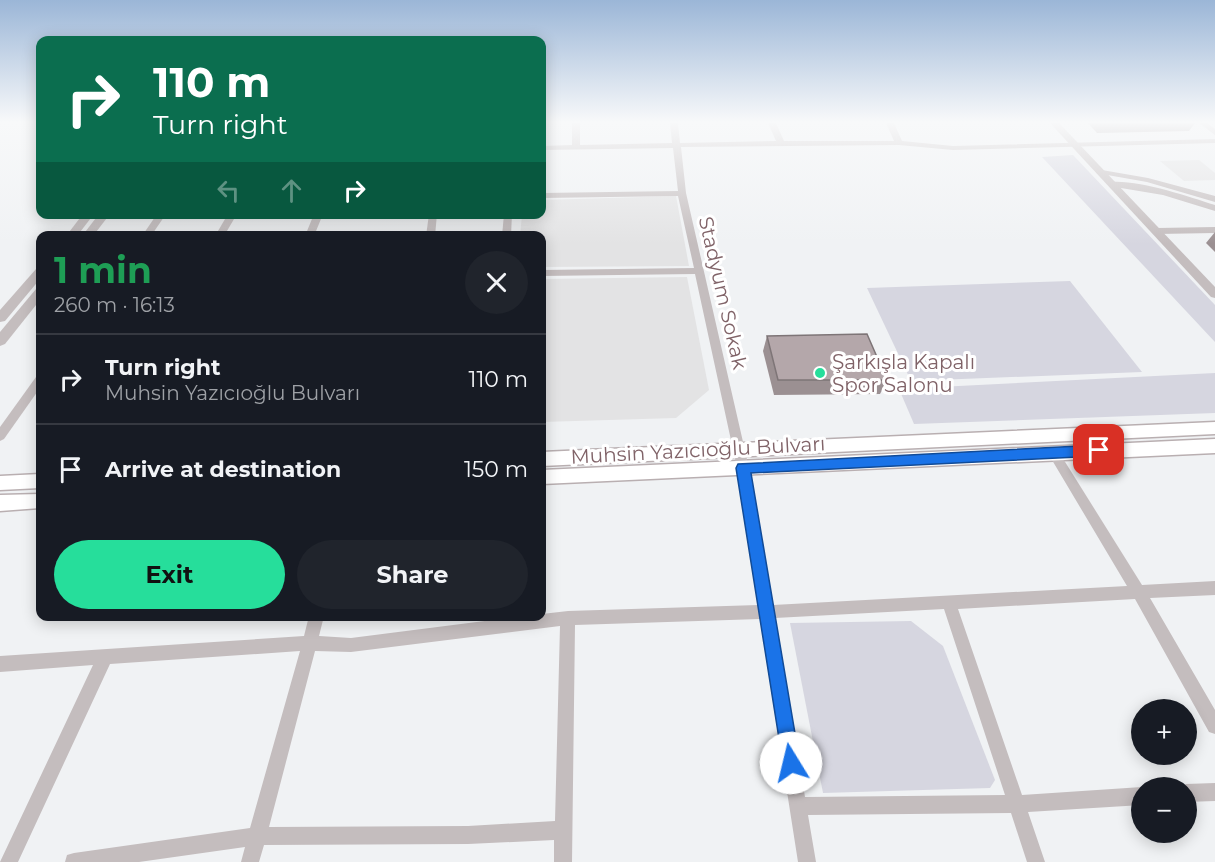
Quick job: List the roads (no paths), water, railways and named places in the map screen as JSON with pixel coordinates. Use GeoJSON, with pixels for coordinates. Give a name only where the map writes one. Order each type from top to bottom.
{"type":"FeatureCollection","features":[{"type":"Feature","properties":{"kind":"main road","name":"Muhsin Yazıcıoğlu Bulvarı"},"geometry":{"type":"LineString","coordinates":[[546,459],[739,447],[1215,428]]}},
{"type":"Feature","properties":{"kind":"main road","name":"Muhsin Yazıcıoğlu Bulvarı"},"geometry":{"type":"LineString","coordinates":[[546,477],[1215,446]]}},
{"type":"Feature","properties":{"kind":"main road"},"geometry":{"type":"LineString","coordinates":[[0,483],[36,482]]}},
{"type":"Feature","properties":{"kind":"main road"},"geometry":{"type":"LineString","coordinates":[[0,503],[36,501]]}},
{"type":"Feature","properties":{"kind":"street","name":"Stadyum Sokak"},"geometry":{"type":"LineString","coordinates":[[679,163],[682,193],[698,271],[743,468],[807,862]]}},
{"type":"Feature","properties":{"kind":"street"},"geometry":{"type":"LineString","coordinates":[[1092,163],[1215,294]]}},
{"type":"Feature","properties":{"kind":"street"},"geometry":{"type":"LineString","coordinates":[[1099,171],[1190,190],[1215,199]]}},
{"type":"Feature","properties":{"kind":"street"},"geometry":{"type":"LineString","coordinates":[[1112,184],[1174,195],[1215,208]]}},
{"type":"Feature","properties":{"kind":"street"},"geometry":{"type":"LineString","coordinates":[[1190,190],[1215,189]]}},
{"type":"Feature","properties":{"kind":"street"},"geometry":{"type":"LineString","coordinates":[[546,196],[682,193]]}},
{"type":"Feature","properties":{"kind":"street"},"geometry":{"type":"LineString","coordinates":[[75,231],[85,219]]}},
{"type":"Feature","properties":{"kind":"street"},"geometry":{"type":"LineString","coordinates":[[91,231],[101,219]]}},
{"type":"Feature","properties":{"kind":"street"},"geometry":{"type":"LineString","coordinates":[[1156,231],[1215,230]]}},
{"type":"Feature","properties":{"kind":"street"},"geometry":{"type":"LineString","coordinates":[[546,273],[698,271]]}},
{"type":"Feature","properties":{"kind":"street"},"geometry":{"type":"LineString","coordinates":[[0,318],[36,277]]}},
{"type":"Feature","properties":{"kind":"street"},"geometry":{"type":"LineString","coordinates":[[0,340],[36,297]]}},
{"type":"Feature","properties":{"kind":"street"},"geometry":{"type":"LineString","coordinates":[[0,436],[36,386]]}},
{"type":"Feature","properties":{"kind":"street"},"geometry":{"type":"LineString","coordinates":[[1053,452],[1139,593],[1215,726]]}},
{"type":"Feature","properties":{"kind":"street"},"geometry":{"type":"LineString","coordinates":[[546,621],[568,618],[766,612],[1215,588]]}},
{"type":"Feature","properties":{"kind":"street"},"geometry":{"type":"LineString","coordinates":[[949,603],[1036,862]]}},
{"type":"Feature","properties":{"kind":"street"},"geometry":{"type":"LineString","coordinates":[[563,862],[568,618]]}},
{"type":"Feature","properties":{"kind":"street"},"geometry":{"type":"LineString","coordinates":[[250,862],[316,621]]}},
{"type":"Feature","properties":{"kind":"street"},"geometry":{"type":"LineString","coordinates":[[0,664],[310,643],[351,645],[544,621]]}},
{"type":"Feature","properties":{"kind":"street"},"geometry":{"type":"LineString","coordinates":[[8,862],[105,658]]}},
{"type":"Feature","properties":{"kind":"street"},"geometry":{"type":"LineString","coordinates":[[1197,793],[1215,792]]}},
{"type":"Feature","properties":{"kind":"street"},"geometry":{"type":"LineString","coordinates":[[798,806],[1017,804],[1131,797]]}},
{"type":"Feature","properties":{"kind":"street"},"geometry":{"type":"LineString","coordinates":[[74,862],[257,836],[468,835],[564,830]]}},
{"type":"Feature","properties":{"kind":"place","name":"Şarkışla Kapalı Spor Salonu"},"geometry":{"type":"Point","coordinates":[820,373]}}]}
